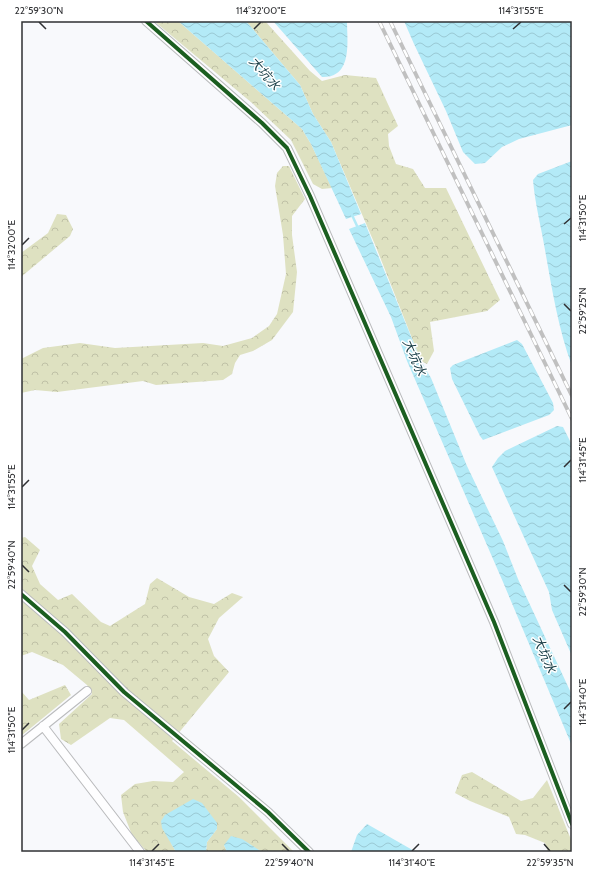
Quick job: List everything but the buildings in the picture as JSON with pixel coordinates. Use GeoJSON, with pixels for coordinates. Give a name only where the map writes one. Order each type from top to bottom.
{"type":"FeatureCollection","features":[{"type":"Feature","properties":{"kind":"street"},"geometry":{"type":"LineString","coordinates":[[146,21],[262,123],[287,148],[314,204],[494,622],[572,824]]}},
{"type":"Feature","properties":{"kind":"street"},"geometry":{"type":"LineString","coordinates":[[21,594],[65,632],[124,692],[268,812],[309,852]]}},
{"type":"Feature","properties":{"kind":"street"},"geometry":{"type":"LineString","coordinates":[[21,744],[87,691]]}},
{"type":"Feature","properties":{"kind":"street"},"geometry":{"type":"LineString","coordinates":[[43,726],[140,852]]}},
{"type":"Feature","properties":{"kind":"green space"},"geometry":{"type":"Polygon","coordinates":[[[154,21],[178,21],[302,129],[311,144],[332,188],[322,189],[313,184],[291,140],[252,103],[154,21]]]}},
{"type":"Feature","properties":{"kind":"green space"},"geometry":{"type":"Polygon","coordinates":[[[246,21],[265,21],[310,71],[322,81],[345,75],[376,78],[398,126],[388,134],[389,146],[396,164],[413,169],[425,188],[446,188],[500,300],[487,311],[430,322],[434,351],[427,364],[421,361],[376,247],[331,142],[313,114],[300,85],[246,21]]]}},
{"type":"Feature","properties":{"kind":"green space"},"geometry":{"type":"Polygon","coordinates":[[[283,166],[289,166],[305,199],[292,216],[292,235],[297,272],[293,312],[272,340],[253,351],[240,355],[235,363],[232,374],[223,380],[156,385],[143,381],[57,392],[35,390],[21,393],[21,359],[43,348],[80,343],[115,348],[203,343],[223,346],[252,338],[269,326],[277,314],[286,274],[283,235],[275,186],[277,173],[283,166]]]}},
{"type":"Feature","properties":{"kind":"green space"},"geometry":{"type":"Polygon","coordinates":[[[57,214],[66,215],[73,229],[70,236],[21,277],[21,253],[48,233],[57,214]]]}},
{"type":"Feature","properties":{"kind":"green space"},"geometry":{"type":"Polygon","coordinates":[[[25,537],[40,550],[32,566],[40,584],[58,600],[72,594],[101,622],[110,626],[145,604],[150,584],[157,578],[189,597],[214,604],[232,593],[243,597],[219,618],[208,639],[214,656],[229,672],[172,741],[239,797],[294,852],[262,852],[260,850],[224,845],[227,852],[206,852],[207,842],[217,829],[171,843],[176,852],[147,852],[132,835],[123,812],[121,795],[135,784],[153,781],[173,782],[184,772],[124,720],[110,718],[71,745],[61,739],[59,724],[92,694],[87,685],[63,665],[32,652],[21,656],[21,538],[25,537]]]}},
{"type":"Feature","properties":{"kind":"green space"},"geometry":{"type":"Polygon","coordinates":[[[65,685],[71,695],[21,736],[21,691],[29,700],[65,685]]]}},
{"type":"Feature","properties":{"kind":"green space"},"geometry":{"type":"Polygon","coordinates":[[[472,772],[521,801],[533,798],[547,780],[570,837],[572,852],[548,852],[545,843],[525,835],[516,834],[509,817],[470,801],[455,793],[462,775],[472,772]]]}},
{"type":"Feature","properties":{"kind":"water"},"geometry":{"type":"Polygon","coordinates":[[[178,21],[246,21],[300,85],[313,114],[331,142],[361,214],[346,219],[311,144],[302,129],[178,21]]]}},
{"type":"Feature","properties":{"kind":"water"},"geometry":{"type":"Polygon","coordinates":[[[273,21],[347,21],[347,48],[344,65],[332,76],[322,77],[273,21]]]}},
{"type":"Feature","properties":{"kind":"water"},"geometry":{"type":"Polygon","coordinates":[[[404,21],[572,21],[572,125],[519,139],[502,147],[485,163],[475,164],[463,152],[446,111],[404,21]]]}},
{"type":"Feature","properties":{"kind":"water"},"geometry":{"type":"Polygon","coordinates":[[[572,161],[572,366],[556,308],[533,180],[538,174],[572,161]]]}},
{"type":"Feature","properties":{"kind":"water"},"geometry":{"type":"Polygon","coordinates":[[[365,223],[421,361],[431,378],[467,466],[503,541],[518,579],[572,695],[572,746],[407,361],[391,317],[349,229],[365,223]]]}},
{"type":"Feature","properties":{"kind":"water"},"geometry":{"type":"Polygon","coordinates":[[[517,340],[522,344],[553,403],[554,410],[549,415],[483,440],[452,379],[450,368],[453,365],[517,340]]]}},
{"type":"Feature","properties":{"kind":"water"},"geometry":{"type":"Polygon","coordinates":[[[557,426],[563,427],[572,445],[572,656],[552,610],[549,592],[492,467],[505,451],[557,426]]]}},
{"type":"Feature","properties":{"kind":"water"},"geometry":{"type":"Polygon","coordinates":[[[193,799],[202,803],[217,823],[217,829],[207,842],[206,852],[176,852],[162,828],[161,821],[165,815],[193,799]]]}},
{"type":"Feature","properties":{"kind":"water"},"geometry":{"type":"Polygon","coordinates":[[[367,824],[416,852],[351,852],[357,835],[367,824]]]}},
{"type":"Feature","properties":{"kind":"water"},"geometry":{"type":"Polygon","coordinates":[[[231,836],[242,839],[262,852],[227,852],[224,845],[231,836]]]}},
{"type":"Feature","properties":{"kind":"waterway","name":"大坑水"},"geometry":{"type":"LineString","coordinates":[[352,215],[358,228]]}},
{"type":"Feature","properties":{"kind":"railway"},"geometry":{"type":"LineString","coordinates":[[379,21],[572,419]]}},
{"type":"Feature","properties":{"kind":"railway"},"geometry":{"type":"LineString","coordinates":[[390,21],[572,396]]}},
{"type":"Feature","properties":{"kind":"cycle path"},"geometry":{"type":"LineString","coordinates":[[146,21],[262,123],[287,148],[310,196],[494,622],[572,824]]}},
{"type":"Feature","properties":{"kind":"cycle path"},"geometry":{"type":"LineString","coordinates":[[21,594],[65,632],[124,692],[268,812],[309,852]]}}]}
